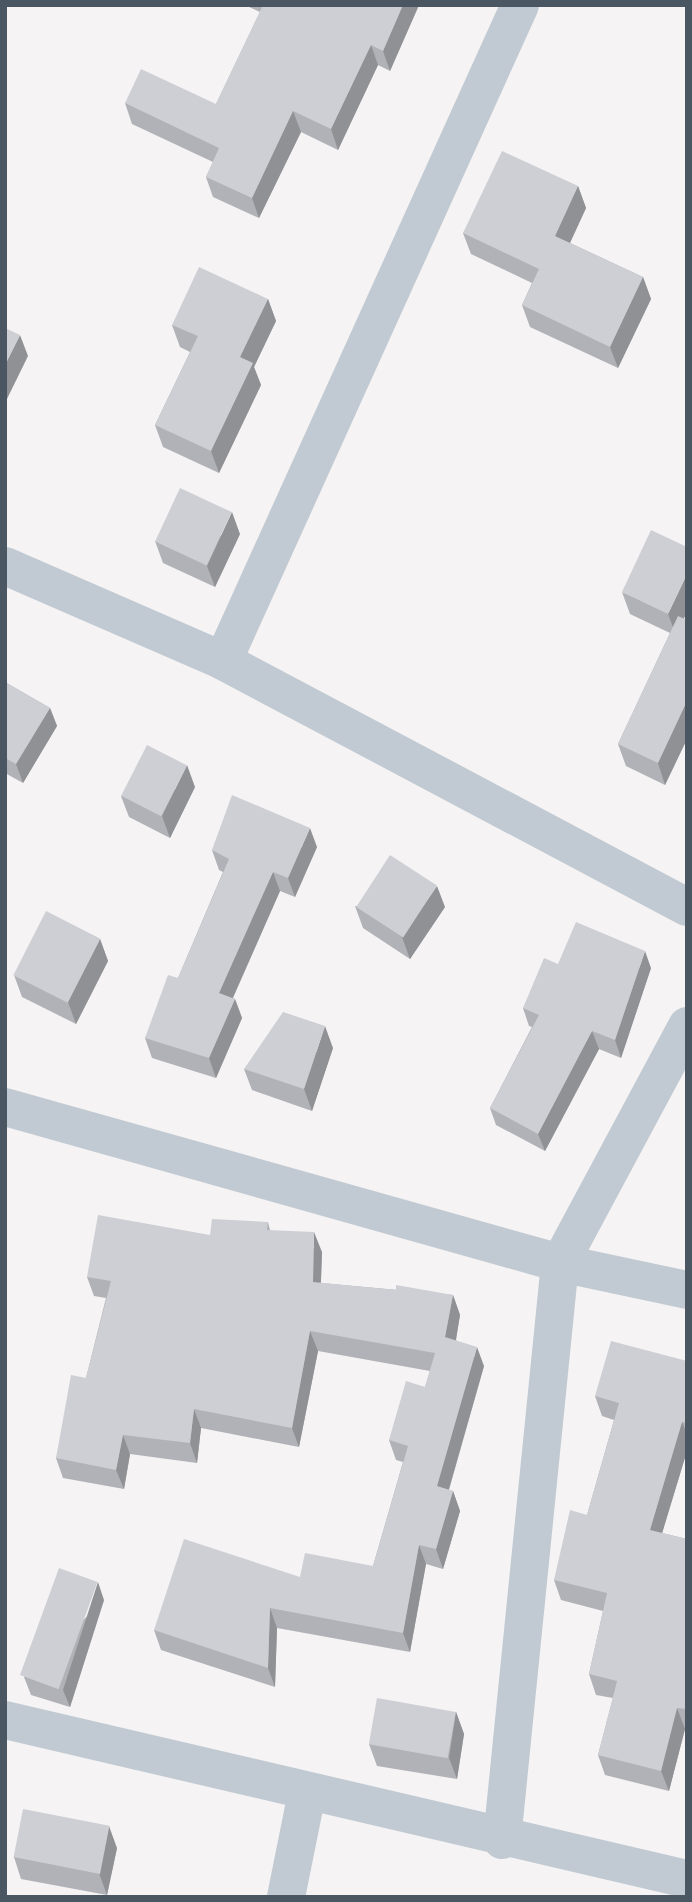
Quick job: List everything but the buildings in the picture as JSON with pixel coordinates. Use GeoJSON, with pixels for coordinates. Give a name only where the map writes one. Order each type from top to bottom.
{"type":"FeatureCollection","features":[{"type":"Feature","properties":{"kind":"street"},"geometry":{"type":"LineString","coordinates":[[223,661],[520,5]]}},
{"type":"Feature","properties":{"kind":"street"},"geometry":{"type":"LineString","coordinates":[[5,566],[223,661],[687,907]]}},
{"type":"Feature","properties":{"kind":"street"},"geometry":{"type":"LineString","coordinates":[[502,1840],[560,1263],[687,1026]]}},
{"type":"Feature","properties":{"kind":"street"},"geometry":{"type":"LineString","coordinates":[[6,1116],[560,1263],[687,1290]]}},
{"type":"Feature","properties":{"kind":"street"},"geometry":{"type":"LineString","coordinates":[[5,1720],[502,1840],[621,1882],[687,1880]]}},
{"type":"Feature","properties":{"kind":"street"},"geometry":{"type":"LineString","coordinates":[[286,1897],[307,1793]]}}]}
